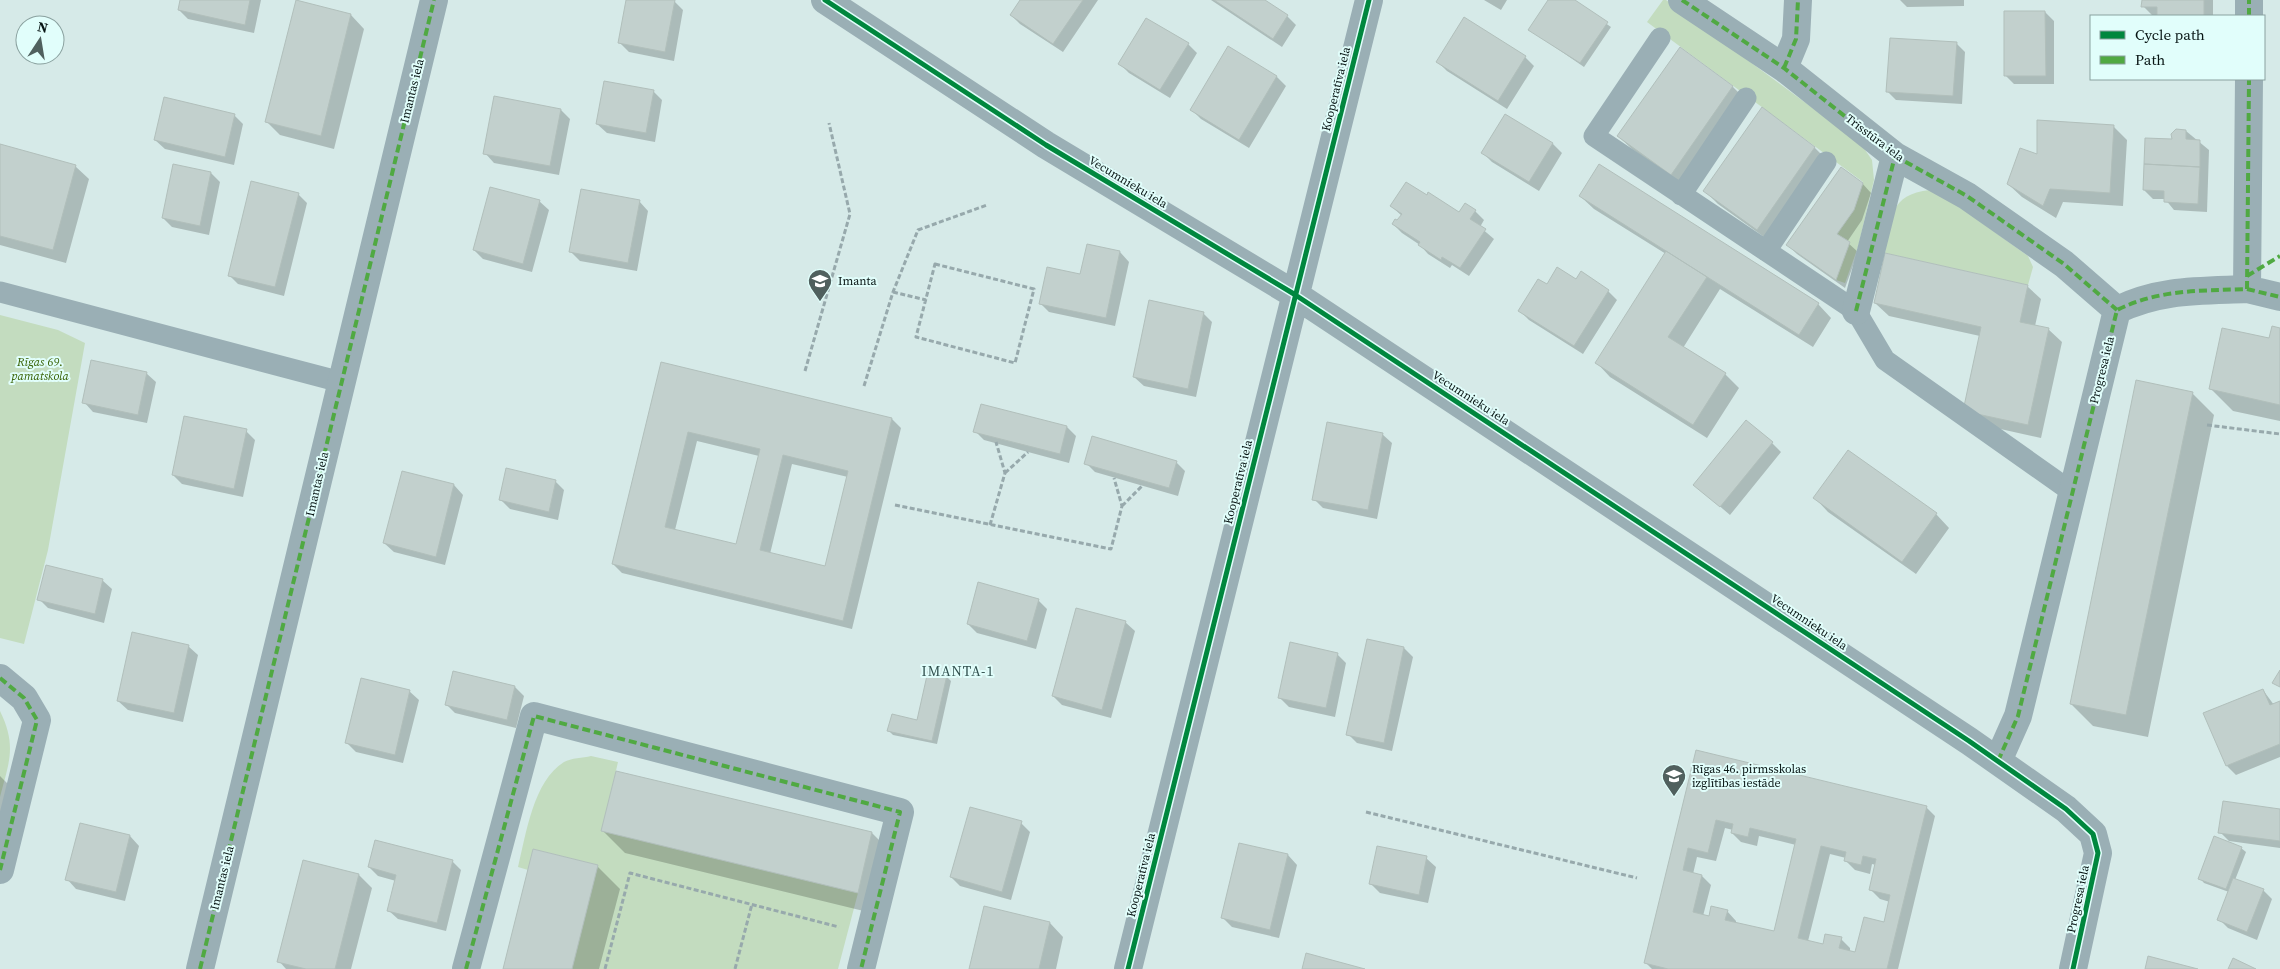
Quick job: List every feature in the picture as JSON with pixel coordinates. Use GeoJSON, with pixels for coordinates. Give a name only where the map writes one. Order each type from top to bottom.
{"type":"FeatureCollection","features":[{"type":"Feature","properties":{"kind":"street","name":"Imantas iela"},"geometry":{"type":"LineString","coordinates":[[200,969],[434,0]]}},
{"type":"Feature","properties":{"kind":"street","name":"Vecumnieku iela"},"geometry":{"type":"LineString","coordinates":[[824,0],[1046,144],[1294,294],[1998,761],[2066,808],[2093,834]]}},
{"type":"Feature","properties":{"kind":"street","name":"Kooperatīva iela"},"geometry":{"type":"LineString","coordinates":[[1128,969],[1294,294],[1369,0]]}},
{"type":"Feature","properties":{"kind":"street","name":"Trīsstūra iela"},"geometry":{"type":"LineString","coordinates":[[1682,0],[1784,68],[1895,156],[1967,196],[2064,264],[2117,310]]}},
{"type":"Feature","properties":{"kind":"street"},"geometry":{"type":"LineString","coordinates":[[1784,68],[1796,39],[1798,0]]}},
{"type":"Feature","properties":{"kind":"street"},"geometry":{"type":"LineString","coordinates":[[2249,0],[2249,15]]}},
{"type":"Feature","properties":{"kind":"street"},"geometry":{"type":"LineString","coordinates":[[2247,289],[2249,80]]}},
{"type":"Feature","properties":{"kind":"street"},"geometry":{"type":"LineString","coordinates":[[1856,311],[1895,156]]}},
{"type":"Feature","properties":{"kind":"street"},"geometry":{"type":"LineString","coordinates":[[2117,310],[2139,299],[2176,291],[2247,289],[2280,297]]}},
{"type":"Feature","properties":{"kind":"street","name":"Progresa iela"},"geometry":{"type":"LineString","coordinates":[[1998,761],[2018,716],[2117,310]]}},
{"type":"Feature","properties":{"kind":"street"},"geometry":{"type":"LineString","coordinates":[[0,678],[24,698],[37,720],[0,870]]}},
{"type":"Feature","properties":{"kind":"street"},"geometry":{"type":"LineString","coordinates":[[466,969],[534,716],[900,812],[861,969]]}},
{"type":"Feature","properties":{"kind":"street","name":"Progresa iela"},"geometry":{"type":"LineString","coordinates":[[2073,969],[2098,853],[2093,834]]}},
{"type":"Feature","properties":{"kind":"lane"},"geometry":{"type":"LineString","coordinates":[[1660,38],[1594,136],[1856,311],[1885,360],[2072,492]]}},
{"type":"Feature","properties":{"kind":"lane"},"geometry":{"type":"LineString","coordinates":[[1681,195],[1746,98]]}},
{"type":"Feature","properties":{"kind":"lane"},"geometry":{"type":"LineString","coordinates":[[1766,251],[1826,162]]}},
{"type":"Feature","properties":{"kind":"lane"},"geometry":{"type":"LineString","coordinates":[[0,292],[341,382]]}},
{"type":"Feature","properties":{"kind":"path"},"geometry":{"type":"LineString","coordinates":[[804,372],[850,214],[829,123]]}},
{"type":"Feature","properties":{"kind":"path"},"geometry":{"type":"LineString","coordinates":[[864,386],[893,292],[918,230],[987,205]]}},
{"type":"Feature","properties":{"kind":"path"},"geometry":{"type":"LineString","coordinates":[[935,264],[1034,290],[1015,363],[916,337],[926,300],[935,264]]}},
{"type":"Feature","properties":{"kind":"path"},"geometry":{"type":"LineString","coordinates":[[893,292],[926,300]]}},
{"type":"Feature","properties":{"kind":"path"},"geometry":{"type":"LineString","coordinates":[[2207,424],[2280,434]]}},
{"type":"Feature","properties":{"kind":"path"},"geometry":{"type":"LineString","coordinates":[[996,442],[1005,473]]}},
{"type":"Feature","properties":{"kind":"path"},"geometry":{"type":"LineString","coordinates":[[990,524],[1005,473],[1028,452]]}},
{"type":"Feature","properties":{"kind":"path"},"geometry":{"type":"LineString","coordinates":[[895,505],[1111,549],[1122,506],[1114,478]]}},
{"type":"Feature","properties":{"kind":"path"},"geometry":{"type":"LineString","coordinates":[[1122,506],[1142,486]]}},
{"type":"Feature","properties":{"kind":"path"},"geometry":{"type":"LineString","coordinates":[[1366,812],[1636,878]]}},
{"type":"Feature","properties":{"kind":"path"},"geometry":{"type":"LineString","coordinates":[[605,969],[630,873],[869,935]]}},
{"type":"Feature","properties":{"kind":"path"},"geometry":{"type":"LineString","coordinates":[[735,969],[752,904]]}},
{"type":"Feature","properties":{"kind":"green space"},"geometry":{"type":"Polygon","coordinates":[[[1663,0],[1666,0],[1837,126],[1863,147],[1872,160],[1874,180],[1858,247],[1845,283],[1836,280],[1850,242],[1837,234],[1854,210],[1863,182],[1647,22],[1663,0]]]}},
{"type":"Feature","properties":{"kind":"green space"},"geometry":{"type":"Polygon","coordinates":[[[1930,190],[1946,197],[2028,256],[2033,267],[2028,285],[1885,253],[1891,219],[1899,203],[1917,192],[1930,190]]]}},
{"type":"Feature","properties":{"kind":"green space","name":"Rīgas 69. pamatskola"},"geometry":{"type":"Polygon","coordinates":[[[0,315],[58,330],[85,343],[48,550],[24,644],[0,638],[0,315]]]}},
{"type":"Feature","properties":{"kind":"green space"},"geometry":{"type":"Polygon","coordinates":[[[0,711],[8,734],[10,754],[0,797],[0,711]]]}},
{"type":"Feature","properties":{"kind":"green space"},"geometry":{"type":"Polygon","coordinates":[[[591,756],[618,762],[602,831],[858,893],[838,969],[572,969],[598,865],[533,849],[528,870],[518,867],[532,810],[545,782],[553,771],[564,762],[591,756]]]}},
{"type":"Feature","properties":{"kind":"building"},"geometry":{"type":"Polygon","coordinates":[[[180,0],[250,0],[245,25],[178,10],[180,0]]]}},
{"type":"Feature","properties":{"kind":"building"},"geometry":{"type":"Polygon","coordinates":[[[296,0],[351,14],[321,136],[265,122],[296,0]]]}},
{"type":"Feature","properties":{"kind":"building"},"geometry":{"type":"Polygon","coordinates":[[[626,0],[675,0],[665,52],[618,43],[626,0]]]}},
{"type":"Feature","properties":{"kind":"building"},"geometry":{"type":"Polygon","coordinates":[[[1020,0],[1083,0],[1053,44],[1010,15],[1020,0]]]}},
{"type":"Feature","properties":{"kind":"building"},"geometry":{"type":"Polygon","coordinates":[[[1214,0],[1265,0],[1288,15],[1273,39],[1214,0]]]}},
{"type":"Feature","properties":{"kind":"building"},"geometry":{"type":"Polygon","coordinates":[[[1548,0],[1575,0],[1608,22],[1580,63],[1528,30],[1548,0]]]}},
{"type":"Feature","properties":{"kind":"building"},"geometry":{"type":"Polygon","coordinates":[[[2142,0],[2204,0],[2204,15],[2157,15],[2157,7],[2141,7],[2142,0]]]}},
{"type":"Feature","properties":{"kind":"building"},"geometry":{"type":"Polygon","coordinates":[[[2004,11],[2045,11],[2046,76],[2004,76],[2004,11]]]}},
{"type":"Feature","properties":{"kind":"building"},"geometry":{"type":"Polygon","coordinates":[[[1464,17],[1526,56],[1498,101],[1436,62],[1464,17]]]}},
{"type":"Feature","properties":{"kind":"building"},"geometry":{"type":"Polygon","coordinates":[[[1146,18],[1189,43],[1160,90],[1118,64],[1146,18]]]}},
{"type":"Feature","properties":{"kind":"building"},"geometry":{"type":"Polygon","coordinates":[[[1890,38],[1957,42],[1953,96],[1886,92],[1890,38]]]}},
{"type":"Feature","properties":{"kind":"building"},"geometry":{"type":"Polygon","coordinates":[[[1228,46],[1277,76],[1239,140],[1190,110],[1228,46]]]}},
{"type":"Feature","properties":{"kind":"building"},"geometry":{"type":"Polygon","coordinates":[[[1680,47],[1733,86],[1671,175],[1617,136],[1680,47]]]}},
{"type":"Feature","properties":{"kind":"building"},"geometry":{"type":"Polygon","coordinates":[[[604,81],[654,90],[646,133],[596,124],[604,81]]]}},
{"type":"Feature","properties":{"kind":"building"},"geometry":{"type":"Polygon","coordinates":[[[494,96],[561,109],[550,166],[483,154],[494,96]]]}},
{"type":"Feature","properties":{"kind":"building"},"geometry":{"type":"Polygon","coordinates":[[[164,97],[235,114],[225,157],[154,140],[164,97]]]}},
{"type":"Feature","properties":{"kind":"building"},"geometry":{"type":"Polygon","coordinates":[[[1762,107],[1815,147],[1757,230],[1703,191],[1762,107]]]}},
{"type":"Feature","properties":{"kind":"building"},"geometry":{"type":"Polygon","coordinates":[[[1505,114],[1553,143],[1529,182],[1481,153],[1505,114]]]}},
{"type":"Feature","properties":{"kind":"building"},"geometry":{"type":"Polygon","coordinates":[[[2037,120],[2114,125],[2110,193],[2050,189],[2043,206],[2007,184],[2020,148],[2037,154],[2037,120]]]}},
{"type":"Feature","properties":{"kind":"building"},"geometry":{"type":"Polygon","coordinates":[[[2176,129],[2186,130],[2186,139],[2200,140],[2200,167],[2144,164],[2145,138],[2172,139],[2171,134],[2176,129]]]}},
{"type":"Feature","properties":{"kind":"building"},"geometry":{"type":"Polygon","coordinates":[[[0,144],[76,165],[53,250],[0,236],[0,144]]]}},
{"type":"Feature","properties":{"kind":"building"},"geometry":{"type":"Polygon","coordinates":[[[173,164],[211,172],[200,226],[162,218],[173,164]]]}},
{"type":"Feature","properties":{"kind":"building"},"geometry":{"type":"Polygon","coordinates":[[[1599,164],[1819,303],[1799,335],[1579,196],[1599,164]]]}},
{"type":"Feature","properties":{"kind":"building"},"geometry":{"type":"Polygon","coordinates":[[[2144,164],[2200,167],[2198,204],[2164,202],[2164,191],[2143,190],[2144,164]]]}},
{"type":"Feature","properties":{"kind":"building"},"geometry":{"type":"Polygon","coordinates":[[[1841,167],[1863,183],[1854,210],[1837,234],[1850,242],[1836,280],[1786,245],[1841,167]]]}},
{"type":"Feature","properties":{"kind":"building"},"geometry":{"type":"Polygon","coordinates":[[[251,181],[299,193],[275,287],[228,276],[251,181]]]}},
{"type":"Feature","properties":{"kind":"building"},"geometry":{"type":"Polygon","coordinates":[[[1406,182],[1427,195],[1428,192],[1459,212],[1465,203],[1476,210],[1470,219],[1486,229],[1460,268],[1442,257],[1441,260],[1418,245],[1420,242],[1392,224],[1402,214],[1390,206],[1406,182]]]}},
{"type":"Feature","properties":{"kind":"building"},"geometry":{"type":"Polygon","coordinates":[[[490,187],[540,200],[523,264],[473,250],[490,187]]]}},
{"type":"Feature","properties":{"kind":"building"},"geometry":{"type":"Polygon","coordinates":[[[581,189],[640,200],[628,263],[569,252],[581,189]]]}},
{"type":"Feature","properties":{"kind":"building"},"geometry":{"type":"Polygon","coordinates":[[[1087,244],[1120,251],[1106,318],[1039,304],[1047,267],[1080,274],[1087,244]]]}},
{"type":"Feature","properties":{"kind":"building"},"geometry":{"type":"Polygon","coordinates":[[[1666,251],[1707,277],[1668,337],[1726,373],[1693,425],[1595,363],[1666,251]]]}},
{"type":"Feature","properties":{"kind":"building"},"geometry":{"type":"Polygon","coordinates":[[[1885,253],[2028,285],[2020,322],[2049,328],[2028,425],[1963,411],[1981,327],[1874,303],[1885,253]]]}},
{"type":"Feature","properties":{"kind":"building"},"geometry":{"type":"Polygon","coordinates":[[[1557,267],[1576,279],[1581,271],[1609,290],[1574,346],[1518,311],[1538,279],[1547,284],[1557,267]]]}},
{"type":"Feature","properties":{"kind":"building"},"geometry":{"type":"Polygon","coordinates":[[[1149,300],[1204,312],[1188,389],[1133,377],[1149,300]]]}},
{"type":"Feature","properties":{"kind":"building"},"geometry":{"type":"Polygon","coordinates":[[[2272,326],[2280,328],[2280,405],[2209,389],[2222,328],[2269,338],[2272,326]]]}},
{"type":"Feature","properties":{"kind":"building"},"geometry":{"type":"Polygon","coordinates":[[[91,360],[147,372],[138,415],[82,403],[91,360]]]}},
{"type":"Feature","properties":{"kind":"building"},"geometry":{"type":"Polygon","coordinates":[[[661,362],[892,418],[843,621],[612,564],[661,362]],[[688,432],[665,527],[736,544],[760,449],[688,432]],[[783,455],[760,550],[825,566],[848,471],[783,455]]]}},
{"type":"Feature","properties":{"kind":"building"},"geometry":{"type":"Polygon","coordinates":[[[2136,380],[2193,392],[2126,715],[2070,704],[2136,380]]]}},
{"type":"Feature","properties":{"kind":"building"},"geometry":{"type":"Polygon","coordinates":[[[981,404],[1067,426],[1060,454],[973,432],[981,404]]]}},
{"type":"Feature","properties":{"kind":"building"},"geometry":{"type":"Polygon","coordinates":[[[184,416],[247,429],[234,489],[172,475],[184,416]]]}},
{"type":"Feature","properties":{"kind":"building"},"geometry":{"type":"Polygon","coordinates":[[[1746,420],[1773,442],[1720,507],[1693,485],[1746,420]]]}},
{"type":"Feature","properties":{"kind":"building"},"geometry":{"type":"Polygon","coordinates":[[[1327,422],[1383,433],[1368,510],[1312,500],[1327,422]]]}},
{"type":"Feature","properties":{"kind":"building"},"geometry":{"type":"Polygon","coordinates":[[[1092,436],[1177,461],[1169,488],[1084,464],[1092,436]]]}},
{"type":"Feature","properties":{"kind":"building"},"geometry":{"type":"Polygon","coordinates":[[[1848,450],[1937,513],[1902,562],[1813,498],[1848,450]]]}},
{"type":"Feature","properties":{"kind":"building"},"geometry":{"type":"Polygon","coordinates":[[[506,468],[556,480],[549,512],[499,500],[506,468]]]}},
{"type":"Feature","properties":{"kind":"building"},"geometry":{"type":"Polygon","coordinates":[[[402,471],[454,484],[436,557],[383,543],[402,471]]]}},
{"type":"Feature","properties":{"kind":"building"},"geometry":{"type":"Polygon","coordinates":[[[46,565],[103,579],[95,614],[37,600],[46,565]]]}},
{"type":"Feature","properties":{"kind":"building"},"geometry":{"type":"Polygon","coordinates":[[[978,582],[1039,599],[1027,641],[967,624],[978,582]]]}},
{"type":"Feature","properties":{"kind":"building"},"geometry":{"type":"Polygon","coordinates":[[[1076,608],[1126,621],[1102,710],[1052,696],[1076,608]]]}},
{"type":"Feature","properties":{"kind":"building"},"geometry":{"type":"Polygon","coordinates":[[[132,632],[189,645],[174,713],[117,701],[132,632]]]}},
{"type":"Feature","properties":{"kind":"building"},"geometry":{"type":"Polygon","coordinates":[[[1367,639],[1404,647],[1384,743],[1346,735],[1367,639]]]}},
{"type":"Feature","properties":{"kind":"building"},"geometry":{"type":"Polygon","coordinates":[[[1290,642],[1338,653],[1326,708],[1278,698],[1290,642]]]}},
{"type":"Feature","properties":{"kind":"building"},"geometry":{"type":"Polygon","coordinates":[[[2280,670],[2280,687],[2272,683],[2280,670]]]}},
{"type":"Feature","properties":{"kind":"building"},"geometry":{"type":"Polygon","coordinates":[[[453,671],[515,686],[507,720],[445,705],[453,671]]]}},
{"type":"Feature","properties":{"kind":"building"},"geometry":{"type":"Polygon","coordinates":[[[928,671],[947,675],[932,741],[887,731],[892,714],[917,720],[928,671]]]}},
{"type":"Feature","properties":{"kind":"building"},"geometry":{"type":"Polygon","coordinates":[[[361,678],[410,690],[395,755],[345,743],[361,678]]]}},
{"type":"Feature","properties":{"kind":"building"},"geometry":{"type":"Polygon","coordinates":[[[2263,689],[2270,705],[2280,701],[2280,744],[2226,766],[2203,713],[2263,689]]]}},
{"type":"Feature","properties":{"kind":"building"},"geometry":{"type":"Polygon","coordinates":[[[1696,750],[1927,806],[1887,969],[1668,969],[1644,963],[1696,750]],[[1716,820],[1708,853],[1688,848],[1683,870],[1702,875],[1693,912],[1709,916],[1711,906],[1728,910],[1725,920],[1774,931],[1796,839],[1750,828],[1748,837],[1731,833],[1733,824],[1716,820]],[[1821,846],[1798,938],[1823,944],[1825,934],[1842,937],[1839,948],[1855,952],[1864,917],[1884,922],[1890,895],[1869,890],[1876,859],[1863,856],[1861,865],[1844,861],[1846,852],[1821,846]]]}},
{"type":"Feature","properties":{"kind":"building"},"geometry":{"type":"Polygon","coordinates":[[[616,771],[872,832],[858,893],[601,831],[616,771]]]}},
{"type":"Feature","properties":{"kind":"building"},"geometry":{"type":"Polygon","coordinates":[[[2223,801],[2280,809],[2280,841],[2218,833],[2223,801]]]}},
{"type":"Feature","properties":{"kind":"building"},"geometry":{"type":"Polygon","coordinates":[[[970,807],[1022,821],[1002,892],[950,877],[970,807]]]}},
{"type":"Feature","properties":{"kind":"building"},"geometry":{"type":"Polygon","coordinates":[[[80,823],[130,835],[116,892],[65,880],[80,823]]]}},
{"type":"Feature","properties":{"kind":"building"},"geometry":{"type":"Polygon","coordinates":[[[2214,836],[2242,847],[2226,889],[2198,879],[2214,836]]]}},
{"type":"Feature","properties":{"kind":"building"},"geometry":{"type":"Polygon","coordinates":[[[375,840],[453,860],[437,923],[387,911],[396,875],[368,867],[375,840]]]}},
{"type":"Feature","properties":{"kind":"building"},"geometry":{"type":"Polygon","coordinates":[[[1239,843],[1288,854],[1270,930],[1221,918],[1239,843]]]}},
{"type":"Feature","properties":{"kind":"building"},"geometry":{"type":"Polygon","coordinates":[[[1377,846],[1427,856],[1419,895],[1369,884],[1377,846]]]}},
{"type":"Feature","properties":{"kind":"building"},"geometry":{"type":"Polygon","coordinates":[[[533,849],[598,865],[572,969],[503,969],[533,849]]]}},
{"type":"Feature","properties":{"kind":"building"},"geometry":{"type":"Polygon","coordinates":[[[303,860],[359,874],[335,969],[306,969],[277,962],[303,860]]]}},
{"type":"Feature","properties":{"kind":"building"},"geometry":{"type":"Polygon","coordinates":[[[2233,878],[2264,889],[2247,932],[2217,920],[2233,878]]]}},
{"type":"Feature","properties":{"kind":"building"},"geometry":{"type":"Polygon","coordinates":[[[984,906],[1050,922],[1039,969],[969,969],[984,906]]]}},
{"type":"Feature","properties":{"kind":"building"},"geometry":{"type":"Polygon","coordinates":[[[1306,953],[1365,969],[1302,969],[1306,953]]]}},
{"type":"Feature","properties":{"kind":"building"},"geometry":{"type":"Polygon","coordinates":[[[2148,956],[2198,969],[2145,969],[2148,956]]]}},
{"type":"Feature","properties":{"kind":"building"},"geometry":{"type":"Polygon","coordinates":[[[2233,958],[2256,969],[2228,969],[2233,958]]]}},
{"type":"Feature","properties":{"kind":"marked path"},"geometry":{"type":"LineString","coordinates":[[200,969],[434,0]]}},
{"type":"Feature","properties":{"kind":"marked path"},"geometry":{"type":"LineString","coordinates":[[1682,0],[1784,68],[1895,156],[1967,196],[2064,264],[2117,310]]}},
{"type":"Feature","properties":{"kind":"marked path"},"geometry":{"type":"LineString","coordinates":[[1784,68],[1796,39],[1798,0]]}},
{"type":"Feature","properties":{"kind":"marked path"},"geometry":{"type":"LineString","coordinates":[[2249,0],[2249,15]]}},
{"type":"Feature","properties":{"kind":"marked path"},"geometry":{"type":"LineString","coordinates":[[1998,761],[2018,716],[2117,310],[2149,298],[2180,292],[2247,289],[2249,80]]}},
{"type":"Feature","properties":{"kind":"marked path"},"geometry":{"type":"LineString","coordinates":[[1856,311],[1895,156]]}},
{"type":"Feature","properties":{"kind":"marked path"},"geometry":{"type":"LineString","coordinates":[[2247,276],[2280,256]]}},
{"type":"Feature","properties":{"kind":"marked path"},"geometry":{"type":"LineString","coordinates":[[2247,289],[2280,297]]}},
{"type":"Feature","properties":{"kind":"marked path"},"geometry":{"type":"LineString","coordinates":[[0,678],[24,698],[37,720],[0,870]]}},
{"type":"Feature","properties":{"kind":"marked path"},"geometry":{"type":"LineString","coordinates":[[466,969],[534,716],[900,812],[861,969]]}},
{"type":"Feature","properties":{"kind":"cycle path"},"geometry":{"type":"LineString","coordinates":[[825,0],[1046,145],[1294,294],[1969,741],[2066,809],[2093,834],[2098,853],[2073,969]]}},
{"type":"Feature","properties":{"kind":"cycle path"},"geometry":{"type":"LineString","coordinates":[[1128,969],[1369,0]]}},
{"type":"Feature","properties":{"kind":"place","name":"Imanta"},"geometry":{"type":"Point","coordinates":[820,302]}},
{"type":"Feature","properties":{"kind":"place","name":"Rīgas 46. pirmsskolas izglītības iestāde"},"geometry":{"type":"Point","coordinates":[1674,797]}},
{"type":"Feature","properties":{"kind":"district","name":"IMANTA-1"},"geometry":{"type":"Point","coordinates":[958,671]}}]}
